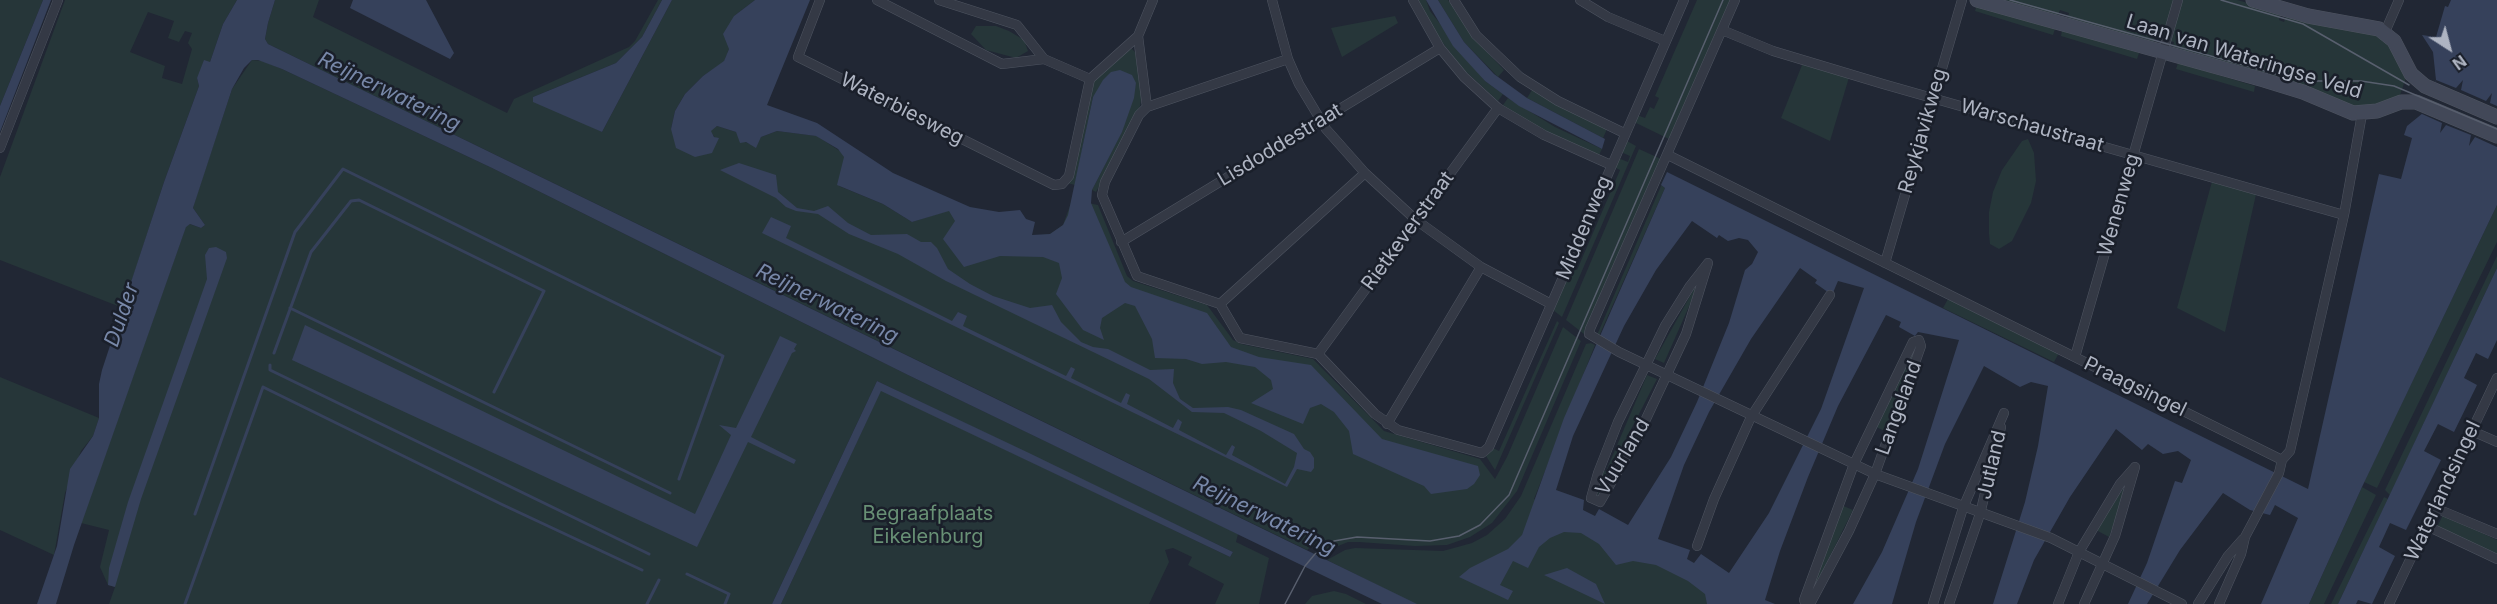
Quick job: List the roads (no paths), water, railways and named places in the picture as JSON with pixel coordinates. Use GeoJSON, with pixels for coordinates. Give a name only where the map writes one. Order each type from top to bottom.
{"type":"FeatureCollection","features":[{"type":"Feature","properties":{"kind":"street"},"geometry":{"type":"LineString","coordinates":[[0,148],[58,0]]}},
{"type":"Feature","properties":{"kind":"street","name":"Waterbiesweg"},"geometry":{"type":"LineString","coordinates":[[820,0],[798,57],[1054,185],[1062,184],[1069,176],[1090,79]]}},
{"type":"Feature","properties":{"kind":"street"},"geometry":{"type":"LineString","coordinates":[[877,0],[1002,64],[1044,59]]}},
{"type":"Feature","properties":{"kind":"street"},"geometry":{"type":"LineString","coordinates":[[939,0],[1017,25],[1044,59],[1090,79],[1138,36],[1153,0]]}},
{"type":"Feature","properties":{"kind":"street"},"geometry":{"type":"LineString","coordinates":[[1272,0],[1288,59],[1320,121],[1365,173],[1416,220],[1481,267],[1551,304]]}},
{"type":"Feature","properties":{"kind":"street"},"geometry":{"type":"LineString","coordinates":[[1413,0],[1440,48],[1464,77],[1498,108],[1544,135],[1611,165]]}},
{"type":"Feature","properties":{"kind":"street"},"geometry":{"type":"LineString","coordinates":[[1454,0],[1476,35],[1520,77],[1558,101],[1624,133]]}},
{"type":"Feature","properties":{"kind":"street"},"geometry":{"type":"LineString","coordinates":[[1580,0],[1608,17],[1665,41]]}},
{"type":"Feature","properties":{"kind":"street","name":"Middenweg"},"geometry":{"type":"LineString","coordinates":[[1387,424],[1398,430],[1482,453],[1490,447],[1683,0]]}},
{"type":"Feature","properties":{"kind":"street"},"geometry":{"type":"LineString","coordinates":[[1667,376],[1593,338],[1590,328],[1735,0]]}},
{"type":"Feature","properties":{"kind":"street","name":"Reykjavikweg"},"geometry":{"type":"LineString","coordinates":[[1885,263],[1962,0]]}},
{"type":"Feature","properties":{"kind":"street","name":"Laan van Wateringse Veld"},"geometry":{"type":"LineString","coordinates":[[1977,0],[2303,92],[2343,111],[2362,114],[2401,102],[2426,105],[2497,136]]}},
{"type":"Feature","properties":{"kind":"street","name":"Wenenweg"},"geometry":{"type":"LineString","coordinates":[[2075,357],[2178,0]]}},
{"type":"Feature","properties":{"kind":"street"},"geometry":{"type":"LineString","coordinates":[[2253,0],[2329,21],[2371,27],[2385,32],[2398,47],[2411,74],[2432,90],[2497,117]]}},
{"type":"Feature","properties":{"kind":"street"},"geometry":{"type":"LineString","coordinates":[[2385,32],[2399,0]]}},
{"type":"Feature","properties":{"kind":"street","name":"Warschaustraat"},"geometry":{"type":"LineString","coordinates":[[1722,30],[1804,60],[2344,215]]}},
{"type":"Feature","properties":{"kind":"street"},"geometry":{"type":"LineString","coordinates":[[1138,36],[1147,106]]}},
{"type":"Feature","properties":{"kind":"street","name":"Lisdoddestraat"},"geometry":{"type":"LineString","coordinates":[[1121,242],[1440,48]]}},
{"type":"Feature","properties":{"kind":"street"},"geometry":{"type":"LineString","coordinates":[[1288,59],[1147,106],[1139,115],[1105,182],[1102,195],[1137,276],[1220,304],[1240,338],[1318,354],[1387,424],[1481,267]]}},
{"type":"Feature","properties":{"kind":"street","name":"Rietkeverstraat"},"geometry":{"type":"LineString","coordinates":[[1318,354],[1498,108]]}},
{"type":"Feature","properties":{"kind":"street"},"geometry":{"type":"LineString","coordinates":[[2219,604],[2241,555],[2245,537],[2279,473],[2282,460],[2290,451],[2344,215],[2362,114]]}},
{"type":"Feature","properties":{"kind":"street","name":"Praagsingel"},"geometry":{"type":"LineString","coordinates":[[1668,155],[2282,460]]}},
{"type":"Feature","properties":{"kind":"street"},"geometry":{"type":"LineString","coordinates":[[1220,304],[1365,173]]}},
{"type":"Feature","properties":{"kind":"street","name":"Vuurland"},"geometry":{"type":"LineString","coordinates":[[1708,263],[1686,334],[1667,376],[1638,436],[1600,502],[1592,498],[1618,422],[1665,326],[1708,263]]}},
{"type":"Feature","properties":{"kind":"street"},"geometry":{"type":"LineString","coordinates":[[1697,546],[1714,499],[1751,417],[1830,295]]}},
{"type":"Feature","properties":{"kind":"street","name":"Langeland"},"geometry":{"type":"LineString","coordinates":[[1919,340],[1921,346],[1875,474],[1849,531],[1808,604],[1804,600],[1854,464],[1913,342],[1919,340]]}},
{"type":"Feature","properties":{"kind":"street","name":"Langeland"},"geometry":{"type":"LineString","coordinates":[[1667,376],[1875,474],[1900,483]]}},
{"type":"Feature","properties":{"kind":"street","name":"Waterlandsingel"},"geometry":{"type":"LineString","coordinates":[[2389,604],[2497,378]]}},
{"type":"Feature","properties":{"kind":"street","name":"Jutland"},"geometry":{"type":"LineString","coordinates":[[1933,604],[1963,508],[2004,413],[1980,514],[1949,604]]}},
{"type":"Feature","properties":{"kind":"street"},"geometry":{"type":"LineString","coordinates":[[2472,431],[2497,442]]}},
{"type":"Feature","properties":{"kind":"street"},"geometry":{"type":"LineString","coordinates":[[2058,604],[2079,552],[2120,484],[2135,467],[2125,507],[2103,564],[2084,604]]}},
{"type":"Feature","properties":{"kind":"street","name":"Jutland"},"geometry":{"type":"LineString","coordinates":[[1900,483],[1963,508],[2011,522],[2051,538],[2182,604]]}},
{"type":"Feature","properties":{"kind":"street"},"geometry":{"type":"LineString","coordinates":[[2435,508],[2497,534]]}},
{"type":"Feature","properties":{"kind":"street"},"geometry":{"type":"LineString","coordinates":[[2427,526],[2497,559]]}},
{"type":"Feature","properties":{"kind":"street"},"geometry":{"type":"LineString","coordinates":[[2198,604],[2228,556],[2245,537]]}},
{"type":"Feature","properties":{"kind":"water"},"geometry":{"type":"Polygon","coordinates":[[[43,0],[51,0],[0,132],[0,106],[43,0]]]}},
{"type":"Feature","properties":{"kind":"water","name":"Dulder"},"geometry":{"type":"Polygon","coordinates":[[[237,0],[275,0],[265,39],[268,44],[1417,604],[1382,604],[908,375],[492,168],[282,69],[252,60],[244,68],[232,89],[193,208],[205,225],[201,228],[190,224],[186,227],[74,545],[56,604],[37,604],[57,546],[70,469],[93,436],[99,418],[99,384],[102,370],[164,182],[199,86],[197,78],[204,60],[210,62],[223,24],[237,0]]]}},
{"type":"Feature","properties":{"kind":"water"},"geometry":{"type":"Polygon","coordinates":[[[353,0],[426,0],[454,53],[450,59],[350,8],[353,0]]]}},
{"type":"Feature","properties":{"kind":"water"},"geometry":{"type":"Polygon","coordinates":[[[662,0],[672,0],[602,132],[533,102],[533,97],[616,63],[642,37],[662,0]]]}},
{"type":"Feature","properties":{"kind":"water"},"geometry":{"type":"Polygon","coordinates":[[[755,0],[810,0],[767,105],[817,123],[893,173],[970,207],[999,212],[1020,210],[1026,219],[1035,222],[1032,235],[1050,234],[1063,225],[1068,215],[1093,97],[1103,80],[1111,72],[1120,70],[1132,75],[1136,83],[1134,98],[1122,132],[1092,190],[1091,203],[1125,282],[1131,287],[1207,313],[1231,347],[1259,357],[1311,365],[1382,439],[1478,466],[1480,475],[1467,489],[1431,494],[1424,486],[1353,454],[1349,431],[1334,412],[1321,404],[1310,408],[1303,424],[1251,403],[1273,389],[1271,380],[1255,367],[1226,362],[1202,364],[1186,359],[1155,358],[1152,339],[1135,306],[1125,303],[1102,318],[1100,328],[1104,340],[1083,330],[1056,294],[1062,278],[1059,263],[1043,257],[1000,256],[964,267],[943,239],[955,221],[949,211],[912,222],[883,204],[837,185],[844,157],[838,149],[816,136],[777,131],[761,137],[756,148],[746,142],[740,143],[736,132],[717,126],[711,131],[714,137],[719,138],[712,153],[695,157],[676,148],[671,129],[675,111],[685,94],[703,76],[724,61],[729,49],[723,34],[734,16],[755,0]]]}},
{"type":"Feature","properties":{"kind":"water"},"geometry":{"type":"Polygon","coordinates":[[[1426,0],[1438,0],[1464,42],[1494,74],[1527,98],[1605,139],[1602,149],[1519,106],[1485,81],[1453,46],[1426,0]]]}},
{"type":"Feature","properties":{"kind":"water"},"geometry":{"type":"Polygon","coordinates":[[[2451,0],[2497,0],[2497,205],[2362,487],[2309,604],[2261,604],[2298,518],[2275,505],[2270,515],[2250,510],[2223,493],[2180,550],[2147,604],[2128,604],[2147,563],[2175,481],[2182,483],[2191,460],[2178,451],[2163,454],[2148,444],[2142,450],[2116,429],[2070,497],[2034,560],[2017,604],[1993,604],[2025,502],[2038,446],[2048,386],[2031,382],[2020,387],[1984,366],[1945,444],[1916,522],[1892,604],[1853,604],[1882,552],[1918,469],[1959,340],[1918,332],[1915,336],[1899,327],[1901,322],[1886,315],[1838,406],[1808,477],[1780,551],[1765,600],[1775,604],[1707,604],[1705,594],[1688,581],[1656,565],[1633,561],[1616,565],[1599,544],[1581,533],[1564,532],[1550,538],[1539,547],[1528,568],[1513,561],[1500,585],[1513,591],[1508,600],[1459,577],[1470,568],[1508,549],[1522,535],[1564,418],[1665,188],[1661,185],[1667,172],[2308,489],[2379,174],[2401,179],[2412,138],[2404,135],[2407,126],[2423,113],[2436,80],[2433,52],[2422,35],[2436,37],[2445,6],[2448,7],[2451,0]],[[1692,221],[1656,270],[1624,326],[1573,436],[1556,490],[1584,500],[1583,510],[1595,516],[1599,509],[1628,525],[1671,457],[1697,402],[1729,323],[1745,270],[1752,264],[1758,252],[1748,240],[1739,238],[1728,241],[1719,235],[1717,238],[1692,221]],[[1800,268],[1751,339],[1709,412],[1684,465],[1658,539],[1690,550],[1687,559],[1694,563],[1701,554],[1729,573],[1769,513],[1821,409],[1864,288],[1838,281],[1832,295],[1800,268]]]}},
{"type":"Feature","properties":{"kind":"water"},"geometry":{"type":"Polygon","coordinates":[[[739,163],[776,175],[778,192],[797,208],[814,211],[828,206],[848,223],[871,235],[907,234],[921,242],[931,242],[937,248],[948,269],[970,284],[993,296],[1030,308],[1052,305],[1061,322],[1081,342],[1093,347],[1108,349],[1150,370],[1174,369],[1173,383],[1180,399],[1193,408],[1228,407],[1241,410],[1294,434],[1304,449],[1314,458],[1314,468],[1311,472],[1297,469],[1287,487],[762,233],[771,217],[791,226],[786,238],[952,321],[958,312],[967,316],[963,326],[1066,376],[1071,367],[1075,369],[1071,378],[1121,403],[1126,393],[1130,395],[1127,404],[1173,428],[1178,419],[1182,422],[1179,430],[1226,455],[1232,445],[1235,447],[1232,455],[1285,484],[1294,467],[1297,453],[1261,431],[1224,413],[1192,412],[1149,379],[946,281],[898,254],[849,234],[818,214],[786,207],[776,198],[720,170],[739,163]]]}},
{"type":"Feature","properties":{"kind":"water"},"geometry":{"type":"Polygon","coordinates":[[[216,247],[226,252],[227,258],[141,499],[115,587],[108,585],[109,568],[128,502],[207,279],[205,255],[209,248],[216,247]]]}},
{"type":"Feature","properties":{"kind":"water"},"geometry":{"type":"Polygon","coordinates":[[[2497,268],[2497,340],[2488,359],[2476,353],[2464,378],[2477,385],[2454,432],[2438,424],[2424,451],[2441,460],[2406,530],[2390,523],[2379,547],[2395,556],[2372,604],[2358,600],[2356,604],[2338,604],[2497,268]]]}},
{"type":"Feature","properties":{"kind":"water"},"geometry":{"type":"Polygon","coordinates":[[[305,325],[695,514],[731,435],[719,425],[736,428],[780,336],[797,344],[794,349],[796,351],[792,353],[751,437],[796,460],[794,464],[748,442],[697,547],[292,360],[305,325]]]}},
{"type":"Feature","properties":{"kind":"water"},"geometry":{"type":"Polygon","coordinates":[[[877,381],[1233,552],[1230,557],[881,391],[781,604],[772,604],[877,381]]]}},
{"type":"Feature","properties":{"kind":"water"},"geometry":{"type":"Polygon","coordinates":[[[1567,568],[1596,584],[1605,604],[1544,575],[1567,568]]]}},
{"type":"Feature","properties":{"kind":"waterway"},"geometry":{"type":"LineString","coordinates":[[195,514],[295,232],[343,169],[723,356],[679,479]]}},
{"type":"Feature","properties":{"kind":"waterway"},"geometry":{"type":"LineString","coordinates":[[274,353],[311,252],[351,201],[359,200],[544,291],[494,392]]}},
{"type":"Feature","properties":{"kind":"waterway"},"geometry":{"type":"LineString","coordinates":[[290,308],[670,493]]}},
{"type":"Feature","properties":{"kind":"waterway"},"geometry":{"type":"LineString","coordinates":[[270,365],[270,370],[649,554]]}},
{"type":"Feature","properties":{"kind":"waterway"},"geometry":{"type":"LineString","coordinates":[[185,604],[263,387],[501,504],[642,570]]}},
{"type":"Feature","properties":{"kind":"waterway"},"geometry":{"type":"LineString","coordinates":[[687,574],[729,594],[725,604]]}},
{"type":"Feature","properties":{"kind":"waterway"},"geometry":{"type":"LineString","coordinates":[[647,604],[659,580]]}},
{"type":"Feature","properties":{"kind":"tram line"},"geometry":{"type":"LineString","coordinates":[[1285,604],[1305,566],[1315,554],[1334,541],[1357,537],[1430,541],[1459,536],[1480,525],[1509,495],[1723,0]]}},
{"type":"Feature","properties":{"kind":"tram line"},"geometry":{"type":"LineString","coordinates":[[2010,0],[2286,77],[2305,81],[2361,81],[2394,86],[2497,129]]}},
{"type":"Feature","properties":{"kind":"tram line"},"geometry":{"type":"LineString","coordinates":[[2221,0],[2303,24],[2409,85]]}},
{"type":"Feature","properties":{"kind":"water label","name":"Reijnerwatering"},"geometry":{"type":"Point","coordinates":[389,92]}},
{"type":"Feature","properties":{"kind":"water label","name":"Reijnerwatering"},"geometry":{"type":"Point","coordinates":[827,304]}},
{"type":"Feature","properties":{"kind":"water label","name":"Reijnerwatering"},"geometry":{"type":"Point","coordinates":[1264,516]}},
{"type":"Feature","properties":{"kind":"park label","name":"Begraafplaats Eikelenburg"},"geometry":{"type":"Point","coordinates":[928,526]}}]}
